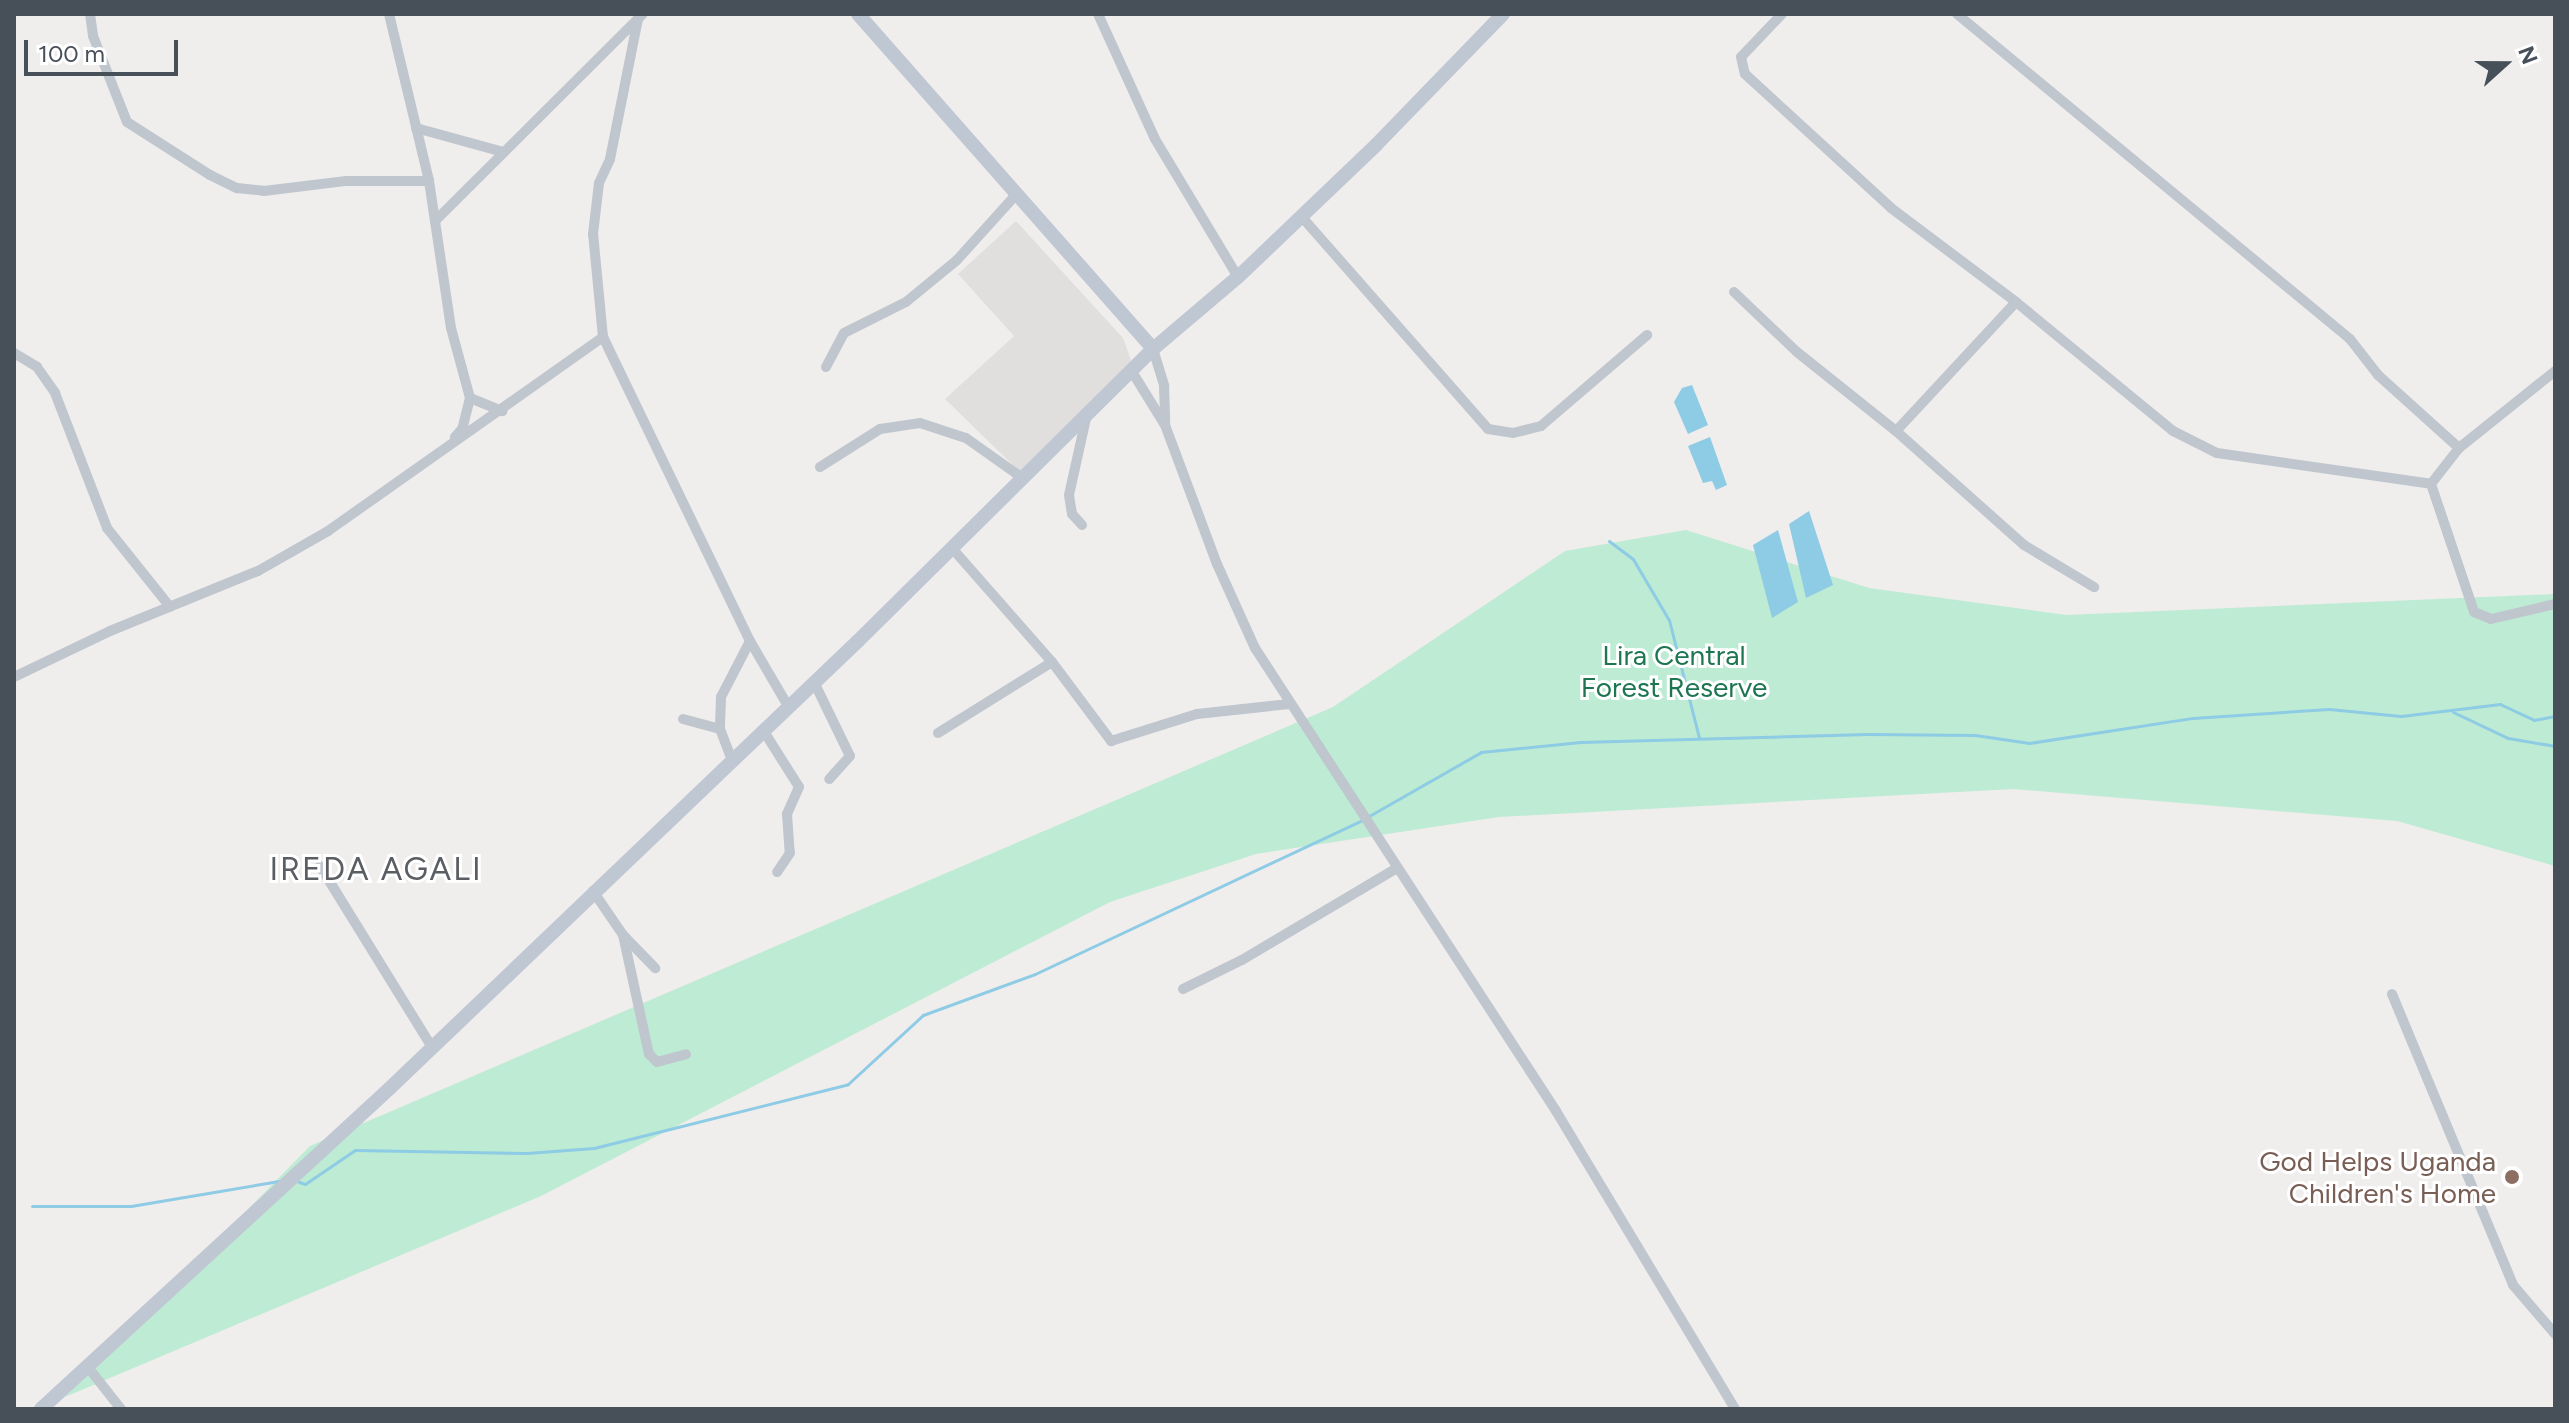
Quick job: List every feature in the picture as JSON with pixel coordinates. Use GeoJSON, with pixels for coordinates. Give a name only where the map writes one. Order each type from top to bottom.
{"type":"FeatureCollection","features":[{"type":"Feature","properties":{"kind":"street"},"geometry":{"type":"LineString","coordinates":[[90,14],[93,36],[127,122],[210,175],[237,188],[264,191],[346,181],[429,181]]}},
{"type":"Feature","properties":{"kind":"street"},"geometry":{"type":"LineString","coordinates":[[389,14],[429,181],[448,313],[470,398],[462,429],[442,449]]}},
{"type":"Feature","properties":{"kind":"street"},"geometry":{"type":"LineString","coordinates":[[858,14],[1014,197],[1153,349],[1164,386],[1165,425]]}},
{"type":"Feature","properties":{"kind":"street"},"geometry":{"type":"LineString","coordinates":[[1098,14],[1155,139],[1238,277]]}},
{"type":"Feature","properties":{"kind":"street"},"geometry":{"type":"LineString","coordinates":[[1782,14],[1741,57],[1745,74],[1891,208],[2016,302],[2133,401],[2200,448],[2431,484]]}},
{"type":"Feature","properties":{"kind":"street"},"geometry":{"type":"LineString","coordinates":[[1957,14],[2350,339],[2378,375],[2459,448]]}},
{"type":"Feature","properties":{"kind":"street"},"geometry":{"type":"LineString","coordinates":[[435,221],[640,17]]}},
{"type":"Feature","properties":{"kind":"street"},"geometry":{"type":"LineString","coordinates":[[640,17],[610,159],[599,183],[593,234],[603,337],[750,641],[788,706]]}},
{"type":"Feature","properties":{"kind":"street"},"geometry":{"type":"LineString","coordinates":[[41,1409],[432,1047],[814,682],[1153,349],[1238,277],[1493,18]]}},
{"type":"Feature","properties":{"kind":"street"},"geometry":{"type":"LineString","coordinates":[[416,128],[503,152]]}},
{"type":"Feature","properties":{"kind":"street"},"geometry":{"type":"LineString","coordinates":[[826,367],[844,333],[906,302],[957,260],[1014,197]]}},
{"type":"Feature","properties":{"kind":"street"},"geometry":{"type":"LineString","coordinates":[[1301,216],[1488,429],[1513,433],[1541,426],[1647,335]]}},
{"type":"Feature","properties":{"kind":"street"},"geometry":{"type":"LineString","coordinates":[[1734,292],[1797,352],[1896,431],[2024,545],[2094,587]]}},
{"type":"Feature","properties":{"kind":"street"},"geometry":{"type":"LineString","coordinates":[[1896,431],[2016,302]]}},
{"type":"Feature","properties":{"kind":"street"},"geometry":{"type":"LineString","coordinates":[[14,677],[258,571],[328,531],[603,337]]}},
{"type":"Feature","properties":{"kind":"street"},"geometry":{"type":"LineString","coordinates":[[14,353],[37,367],[55,393],[107,528],[170,607]]}},
{"type":"Feature","properties":{"kind":"street"},"geometry":{"type":"LineString","coordinates":[[1131,370],[1165,425],[1229,594],[1289,704],[1556,1111],[1735,1409]]}},
{"type":"Feature","properties":{"kind":"street"},"geometry":{"type":"LineString","coordinates":[[2431,484],[2459,448],[2555,371]]}},
{"type":"Feature","properties":{"kind":"street"},"geometry":{"type":"LineString","coordinates":[[470,398],[502,411]]}},
{"type":"Feature","properties":{"kind":"street"},"geometry":{"type":"LineString","coordinates":[[1082,525],[1072,514],[1069,495],[1087,414]]}},
{"type":"Feature","properties":{"kind":"street"},"geometry":{"type":"LineString","coordinates":[[820,467],[880,429],[920,423],[966,438],[1021,477]]}},
{"type":"Feature","properties":{"kind":"street"},"geometry":{"type":"LineString","coordinates":[[2431,484],[2474,612],[2491,619],[2555,604]]}},
{"type":"Feature","properties":{"kind":"street"},"geometry":{"type":"LineString","coordinates":[[951,547],[1052,662],[1111,741],[1197,714],[1289,704]]}},
{"type":"Feature","properties":{"kind":"street"},"geometry":{"type":"LineString","coordinates":[[732,760],[720,729],[724,685],[750,641]]}},
{"type":"Feature","properties":{"kind":"street"},"geometry":{"type":"LineString","coordinates":[[938,733],[1052,662]]}},
{"type":"Feature","properties":{"kind":"street"},"geometry":{"type":"LineString","coordinates":[[814,682],[850,756],[829,779]]}},
{"type":"Feature","properties":{"kind":"street"},"geometry":{"type":"LineString","coordinates":[[683,719],[720,729]]}},
{"type":"Feature","properties":{"kind":"street"},"geometry":{"type":"LineString","coordinates":[[763,730],[799,787],[787,814],[790,853],[777,872]]}},
{"type":"Feature","properties":{"kind":"street"},"geometry":{"type":"LineString","coordinates":[[320,866],[432,1047]]}},
{"type":"Feature","properties":{"kind":"street"},"geometry":{"type":"LineString","coordinates":[[1183,989],[1242,960],[1397,868]]}},
{"type":"Feature","properties":{"kind":"street"},"geometry":{"type":"LineString","coordinates":[[593,891],[623,935],[655,968]]}},
{"type":"Feature","properties":{"kind":"street"},"geometry":{"type":"LineString","coordinates":[[623,935],[649,1054],[657,1062],[686,1054]]}},
{"type":"Feature","properties":{"kind":"street"},"geometry":{"type":"LineString","coordinates":[[2392,994],[2513,1285],[2555,1334]]}},
{"type":"Feature","properties":{"kind":"street"},"geometry":{"type":"LineString","coordinates":[[87,1366],[121,1409]]}},
{"type":"Feature","properties":{"kind":"shaded area"},"geometry":{"type":"Polygon","coordinates":[[[1016,221],[1123,338],[1131,360],[1128,370],[1022,474],[945,399],[1014,336],[958,274],[1016,221]]]}},
{"type":"Feature","properties":{"kind":"green space","name":"Lira Central Forest Reserve"},"geometry":{"type":"Polygon","coordinates":[[[1686,530],[1869,588],[2066,615],[2555,594],[2555,866],[2397,821],[2013,789],[1499,817],[1256,854],[1110,902],[541,1196],[65,1397],[310,1146],[1333,707],[1565,551],[1686,530]]]}},
{"type":"Feature","properties":{"kind":"water"},"geometry":{"type":"Polygon","coordinates":[[[1692,385],[1708,425],[1688,434],[1674,402],[1682,388],[1692,385]]]}},
{"type":"Feature","properties":{"kind":"water"},"geometry":{"type":"Polygon","coordinates":[[[1710,437],[1727,485],[1716,490],[1712,481],[1703,483],[1688,446],[1710,437]]]}},
{"type":"Feature","properties":{"kind":"water"},"geometry":{"type":"Polygon","coordinates":[[[1809,511],[1833,585],[1806,598],[1789,524],[1809,511]]]}},
{"type":"Feature","properties":{"kind":"water"},"geometry":{"type":"Polygon","coordinates":[[[1778,530],[1798,602],[1772,618],[1753,545],[1778,530]]]}},
{"type":"Feature","properties":{"kind":"waterway"},"geometry":{"type":"LineString","coordinates":[[1609,541],[1633,559],[1669,620],[1699,738]]}},
{"type":"Feature","properties":{"kind":"waterway"},"geometry":{"type":"LineString","coordinates":[[1369,816],[1481,752],[1581,742],[1868,734],[1975,735],[2029,743],[2193,718],[2329,709],[2401,716],[2500,704],[2534,720],[2555,716]]}},
{"type":"Feature","properties":{"kind":"waterway"},"geometry":{"type":"LineString","coordinates":[[2453,712],[2508,738],[2555,746]]}},
{"type":"Feature","properties":{"kind":"waterway"},"geometry":{"type":"LineString","coordinates":[[299,1182],[305,1184],[355,1150],[527,1153],[594,1148],[848,1084],[923,1015],[1035,974],[1362,820]]}},
{"type":"Feature","properties":{"kind":"waterway"},"geometry":{"type":"LineString","coordinates":[[32,1206],[131,1206],[279,1181]]}},
{"type":"Feature","properties":{"kind":"place","name":"God Helps Uganda Children's Home"},"geometry":{"type":"Point","coordinates":[2512,1177]}},
{"type":"Feature","properties":{"kind":"district","name":"IREDA AGALI"},"geometry":{"type":"Point","coordinates":[376,869]}}]}
